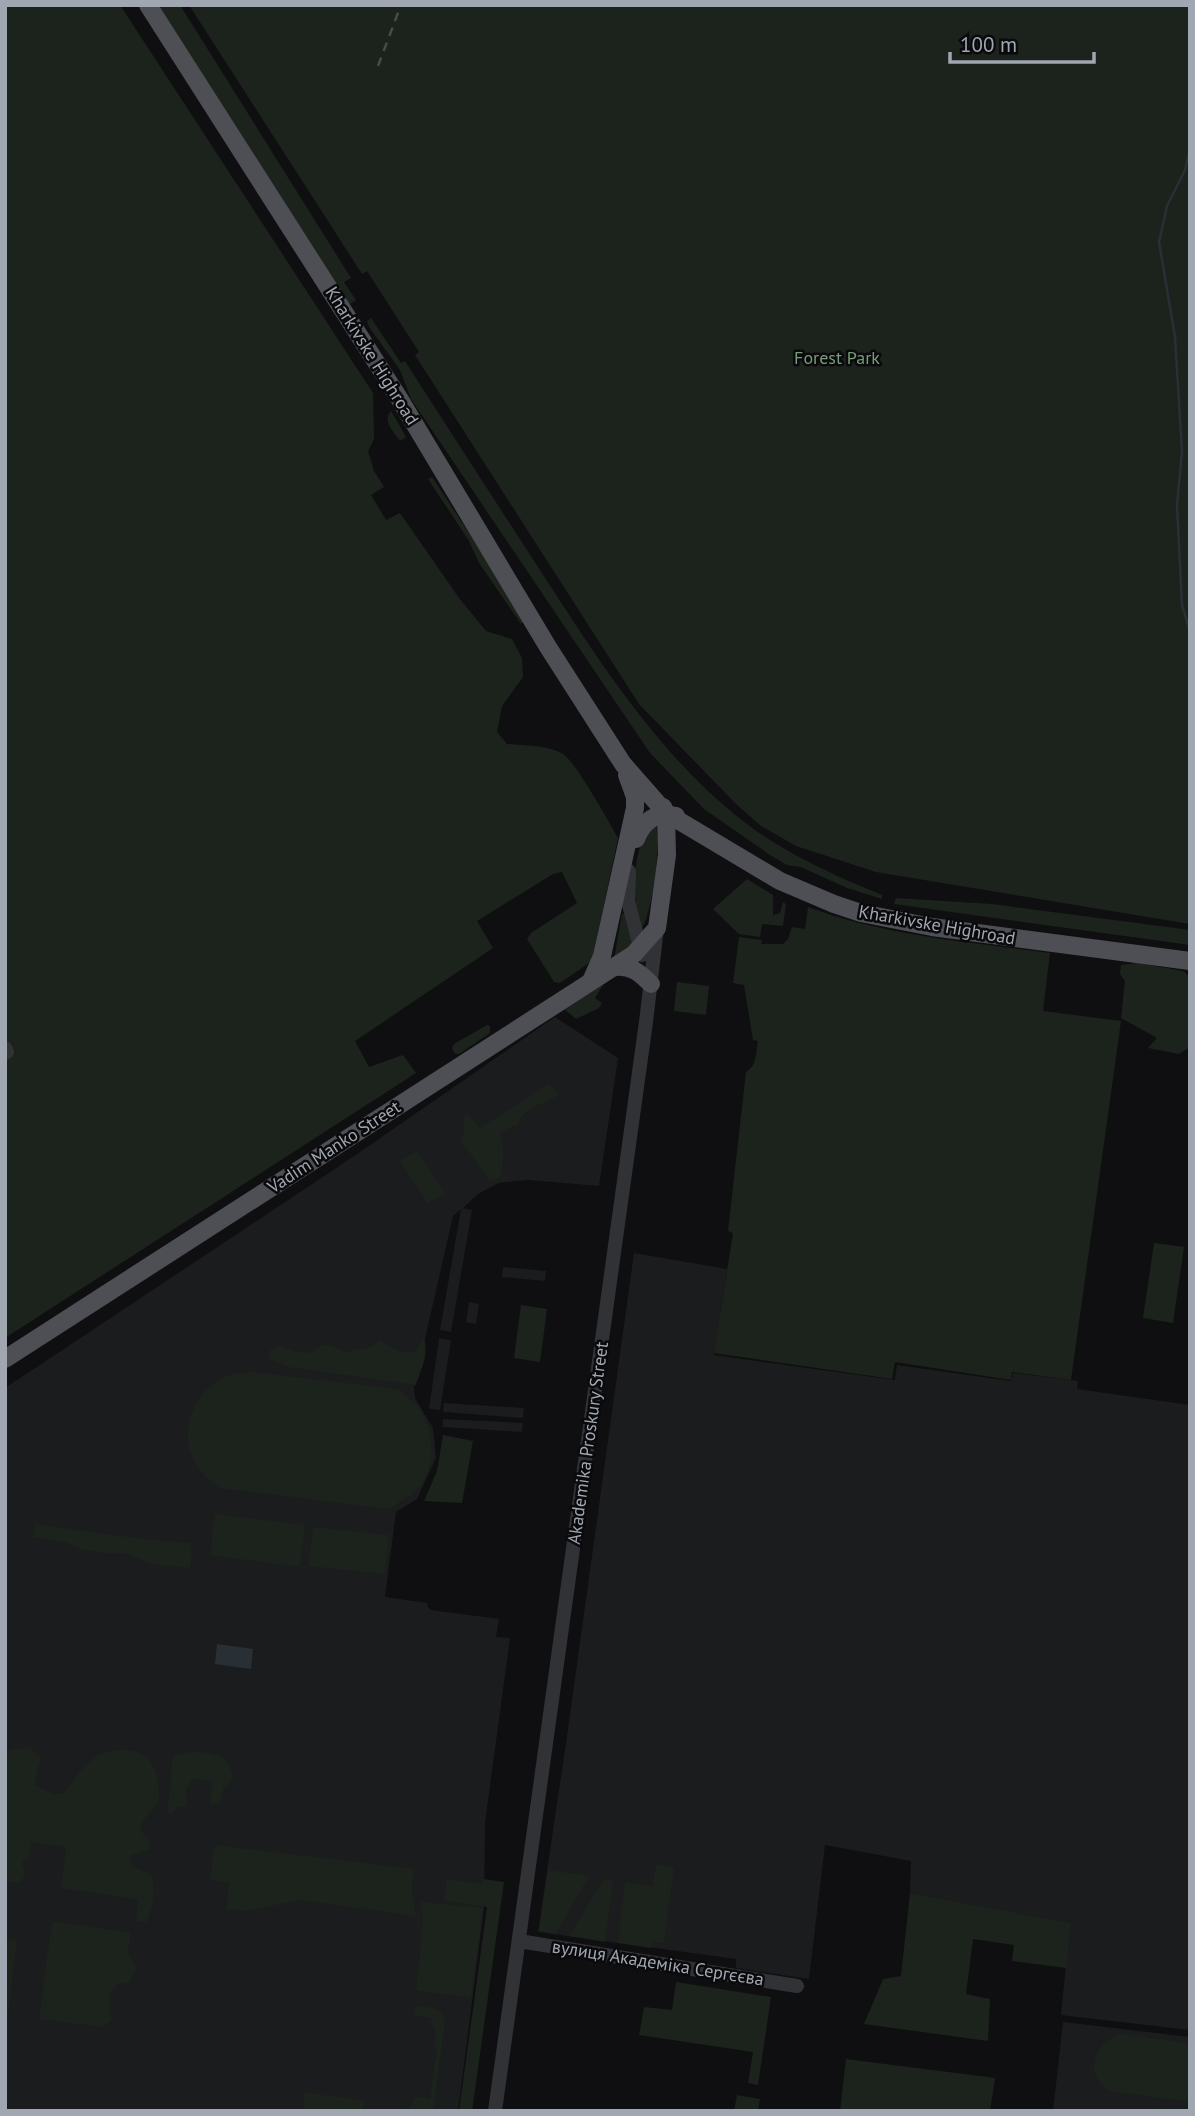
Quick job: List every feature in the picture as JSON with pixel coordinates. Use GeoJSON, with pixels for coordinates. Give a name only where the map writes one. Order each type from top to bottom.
{"type":"FeatureCollection","features":[{"type":"Feature","properties":{"kind":"main road","name":"Kharkivske Highroad"},"geometry":{"type":"LineString","coordinates":[[148,5],[394,390],[548,647],[623,764],[666,813],[699,829],[780,881],[861,913],[932,927],[1190,961]]}},
{"type":"Feature","properties":{"kind":"main road","name":"Kharkivske Highroad"},"geometry":{"type":"LineString","coordinates":[[589,710],[649,779],[699,829]]}},
{"type":"Feature","properties":{"kind":"main road"},"geometry":{"type":"LineString","coordinates":[[591,981],[604,966],[608,956],[636,839],[636,802],[623,764]]}},
{"type":"Feature","properties":{"kind":"main road","name":"Akademika Proskury Street"},"geometry":{"type":"LineString","coordinates":[[649,779],[666,813],[667,855],[656,928]]}},
{"type":"Feature","properties":{"kind":"main road"},"geometry":{"type":"LineString","coordinates":[[591,981],[608,934],[636,802]]}},
{"type":"Feature","properties":{"kind":"main road"},"geometry":{"type":"LineString","coordinates":[[636,839],[643,824],[666,813]]}},
{"type":"Feature","properties":{"kind":"main road"},"geometry":{"type":"LineString","coordinates":[[667,855],[682,840],[699,829]]}},
{"type":"Feature","properties":{"kind":"main road","name":"Vadim Manko Street"},"geometry":{"type":"LineString","coordinates":[[5,1359],[615,967],[640,948],[656,928]]}},
{"type":"Feature","properties":{"kind":"main road"},"geometry":{"type":"LineString","coordinates":[[615,967],[634,970],[651,984]]}},
{"type":"Feature","properties":{"kind":"street"},"geometry":{"type":"LineString","coordinates":[[629,871],[628,901],[651,984]]}},
{"type":"Feature","properties":{"kind":"street","name":"Akademika Proskury Street"},"geometry":{"type":"LineString","coordinates":[[495,2111],[651,984],[656,928]]}},
{"type":"Feature","properties":{"kind":"street","name":"вулиця Академіка Сергєєва"},"geometry":{"type":"LineString","coordinates":[[519,1941],[797,1986]]}},
{"type":"Feature","properties":{"kind":"shaded area"},"geometry":{"type":"Polygon","coordinates":[[[555,1017],[618,1058],[599,1186],[528,1180],[499,1183],[478,1194],[463,1208],[472,1210],[451,1332],[440,1330],[461,1209],[453,1216],[414,1387],[415,1398],[433,1428],[436,1458],[417,1499],[396,1512],[385,1597],[428,1603],[427,1606],[431,1610],[499,1619],[496,1637],[510,1638],[485,1823],[484,1908],[458,2111],[5,2111],[5,1388],[344,1163],[555,1017]]]}},
{"type":"Feature","properties":{"kind":"shaded area"},"geometry":{"type":"Polygon","coordinates":[[[634,1253],[727,1269],[714,1355],[895,1380],[897,1365],[1011,1381],[1013,1373],[1078,1381],[1077,1389],[1190,1405],[1190,2030],[1061,2015],[1070,1923],[910,1893],[911,1861],[825,1845],[809,1979],[736,1968],[736,1959],[538,1932],[634,1253]]]}},
{"type":"Feature","properties":{"kind":"shaded area"},"geometry":{"type":"Polygon","coordinates":[[[503,1267],[546,1271],[545,1281],[502,1277],[503,1267]]]}},
{"type":"Feature","properties":{"kind":"shaded area"},"geometry":{"type":"Polygon","coordinates":[[[469,1302],[479,1304],[476,1324],[466,1322],[469,1302]]]}},
{"type":"Feature","properties":{"kind":"shaded area"},"geometry":{"type":"Polygon","coordinates":[[[439,1338],[451,1340],[440,1410],[429,1409],[439,1338]]]}},
{"type":"Feature","properties":{"kind":"shaded area"},"geometry":{"type":"Polygon","coordinates":[[[444,1403],[524,1408],[523,1418],[443,1412],[444,1403]]]}},
{"type":"Feature","properties":{"kind":"shaded area"},"geometry":{"type":"Polygon","coordinates":[[[443,1419],[523,1423],[522,1432],[443,1427],[443,1419]]]}},
{"type":"Feature","properties":{"kind":"shaded area"},"geometry":{"type":"Polygon","coordinates":[[[217,1644],[253,1649],[251,1669],[215,1664],[217,1644]]]}},
{"type":"Feature","properties":{"kind":"shaded area"},"geometry":{"type":"Polygon","coordinates":[[[1063,2022],[1190,2037],[1190,2111],[1053,2111],[1063,2022]]]}},
{"type":"Feature","properties":{"kind":"green space"},"geometry":{"type":"Polygon","coordinates":[[[5,5],[120,5],[373,393],[374,439],[368,451],[374,471],[384,487],[371,495],[386,520],[400,513],[459,598],[486,631],[512,639],[522,658],[523,677],[502,706],[497,732],[507,744],[543,747],[563,754],[583,779],[618,838],[592,961],[560,983],[554,982],[527,939],[531,933],[577,903],[562,872],[553,874],[477,921],[493,948],[355,1041],[369,1067],[403,1055],[416,1073],[5,1338],[5,5]]]}},
{"type":"Feature","properties":{"kind":"green space"},"geometry":{"type":"Polygon","coordinates":[[[157,5],[180,5],[351,278],[344,282],[356,300],[347,306],[157,5]]]}},
{"type":"Feature","properties":{"kind":"green space","name":"Forest Park"},"geometry":{"type":"Polygon","coordinates":[[[189,5],[1190,5],[1190,924],[876,872],[796,846],[761,826],[736,804],[639,704],[415,355],[419,352],[367,271],[362,274],[189,5]]]}},
{"type":"Feature","properties":{"kind":"green space"},"geometry":{"type":"Polygon","coordinates":[[[371,318],[401,363],[405,361],[586,641],[663,743],[691,774],[755,830],[817,866],[882,895],[882,899],[847,888],[801,867],[787,865],[770,855],[704,809],[650,753],[411,399],[400,370],[369,327],[367,321],[371,318]]]}},
{"type":"Feature","properties":{"kind":"green space"},"geometry":{"type":"Polygon","coordinates":[[[391,411],[406,437],[400,441],[388,423],[391,411]]]}},
{"type":"Feature","properties":{"kind":"green space"},"geometry":{"type":"Polygon","coordinates":[[[432,477],[526,619],[521,624],[479,563],[469,541],[428,479],[432,477]]]}},
{"type":"Feature","properties":{"kind":"green space"},"geometry":{"type":"Polygon","coordinates":[[[655,820],[655,877],[649,909],[640,932],[635,873],[641,845],[655,820]]]}},
{"type":"Feature","properties":{"kind":"green space"},"geometry":{"type":"Polygon","coordinates":[[[747,879],[773,895],[773,915],[780,913],[783,902],[786,904],[783,926],[762,924],[760,937],[739,934],[713,909],[747,879]]]}},
{"type":"Feature","properties":{"kind":"green space"},"geometry":{"type":"Polygon","coordinates":[[[896,898],[992,904],[1190,930],[1190,945],[894,904],[896,898]]]}},
{"type":"Feature","properties":{"kind":"green space"},"geometry":{"type":"Polygon","coordinates":[[[808,907],[837,917],[897,931],[1050,953],[1043,1011],[1121,1021],[1071,1380],[1012,1372],[1011,1380],[895,1362],[892,1379],[714,1353],[733,1233],[728,1231],[746,1072],[754,1062],[758,1041],[753,1040],[744,985],[733,983],[739,937],[762,940],[761,944],[783,944],[792,927],[805,929],[808,907]]]}},
{"type":"Feature","properties":{"kind":"green space"},"geometry":{"type":"Polygon","coordinates":[[[622,914],[633,946],[614,959],[622,914]]]}},
{"type":"Feature","properties":{"kind":"green space"},"geometry":{"type":"Polygon","coordinates":[[[1138,963],[1183,971],[1190,977],[1190,1047],[1179,1054],[1148,1048],[1157,1038],[1121,1018],[1125,981],[1120,974],[1121,965],[1138,963]]]}},
{"type":"Feature","properties":{"kind":"green space"},"geometry":{"type":"Polygon","coordinates":[[[677,982],[709,986],[706,1015],[674,1011],[677,982]]]}},
{"type":"Feature","properties":{"kind":"green space"},"geometry":{"type":"Polygon","coordinates":[[[599,984],[603,985],[595,998],[602,1003],[599,1008],[576,1019],[563,1008],[599,984]]]}},
{"type":"Feature","properties":{"kind":"green space"},"geometry":{"type":"Polygon","coordinates":[[[487,1025],[490,1026],[490,1033],[459,1054],[454,1053],[454,1044],[487,1025]]]}},
{"type":"Feature","properties":{"kind":"green space"},"geometry":{"type":"Polygon","coordinates":[[[549,1084],[560,1094],[530,1110],[518,1125],[500,1132],[503,1161],[500,1178],[490,1181],[460,1139],[465,1131],[465,1116],[468,1115],[480,1128],[549,1084]]]}},
{"type":"Feature","properties":{"kind":"green space"},"geometry":{"type":"Polygon","coordinates":[[[417,1151],[445,1193],[428,1203],[400,1161],[417,1151]]]}},
{"type":"Feature","properties":{"kind":"green space"},"geometry":{"type":"Polygon","coordinates":[[[1154,1243],[1184,1247],[1173,1323],[1143,1318],[1154,1243]]]}},
{"type":"Feature","properties":{"kind":"green space"},"geometry":{"type":"Polygon","coordinates":[[[521,1305],[547,1309],[540,1362],[514,1358],[521,1305]]]}},
{"type":"Feature","properties":{"kind":"green space"},"geometry":{"type":"Polygon","coordinates":[[[424,1338],[425,1356],[416,1385],[288,1367],[270,1359],[269,1351],[277,1346],[308,1353],[326,1345],[347,1352],[369,1348],[380,1340],[397,1350],[412,1352],[417,1351],[424,1338]]]}},
{"type":"Feature","properties":{"kind":"green space"},"geometry":{"type":"Polygon","coordinates":[[[252,1372],[398,1389],[419,1407],[430,1431],[432,1455],[421,1485],[389,1509],[220,1488],[202,1473],[191,1453],[188,1440],[192,1413],[198,1400],[217,1381],[230,1375],[252,1372]]]}},
{"type":"Feature","properties":{"kind":"green space"},"geometry":{"type":"Polygon","coordinates":[[[443,1435],[473,1441],[462,1503],[424,1501],[437,1471],[443,1435]]]}},
{"type":"Feature","properties":{"kind":"green space"},"geometry":{"type":"Polygon","coordinates":[[[215,1514],[305,1525],[300,1567],[210,1555],[215,1514]]]}},
{"type":"Feature","properties":{"kind":"green space"},"geometry":{"type":"Polygon","coordinates":[[[35,1524],[190,1543],[190,1568],[151,1564],[124,1553],[81,1549],[67,1543],[33,1537],[35,1524]]]}},
{"type":"Feature","properties":{"kind":"green space"},"geometry":{"type":"Polygon","coordinates":[[[313,1527],[389,1535],[385,1574],[309,1566],[313,1527]]]}},
{"type":"Feature","properties":{"kind":"green space"},"geometry":{"type":"Polygon","coordinates":[[[30,1748],[41,1758],[34,1785],[54,1794],[62,1794],[86,1765],[95,1757],[109,1751],[133,1751],[149,1760],[156,1775],[159,1796],[157,1804],[140,1828],[151,1841],[149,1850],[130,1856],[131,1866],[151,1874],[153,1880],[153,1899],[146,1923],[136,1921],[138,1899],[61,1888],[66,1847],[30,1842],[31,1853],[22,1863],[25,1875],[20,1883],[5,1881],[5,1752],[30,1748]]]}},
{"type":"Feature","properties":{"kind":"green space"},"geometry":{"type":"Polygon","coordinates":[[[191,1752],[211,1753],[222,1758],[230,1767],[231,1780],[224,1787],[220,1802],[216,1805],[211,1804],[210,1800],[213,1784],[208,1780],[193,1779],[186,1789],[186,1806],[177,1807],[172,1814],[167,1814],[173,1756],[191,1752]]]}},
{"type":"Feature","properties":{"kind":"green space"},"geometry":{"type":"Polygon","coordinates":[[[215,1845],[414,1869],[412,1889],[416,1916],[300,1900],[245,1911],[226,1909],[229,1883],[210,1880],[215,1845]]]}},
{"type":"Feature","properties":{"kind":"green space"},"geometry":{"type":"Polygon","coordinates":[[[656,1864],[674,1867],[664,1943],[652,1941],[651,1948],[618,1943],[625,1882],[653,1886],[656,1864]]]}},
{"type":"Feature","properties":{"kind":"green space"},"geometry":{"type":"Polygon","coordinates":[[[548,1870],[589,1876],[556,1934],[539,1931],[548,1870]]]}},
{"type":"Feature","properties":{"kind":"green space"},"geometry":{"type":"Polygon","coordinates":[[[447,1879],[482,1884],[483,1879],[504,1882],[472,2111],[459,2111],[487,1907],[444,1901],[447,1879]]]}},
{"type":"Feature","properties":{"kind":"green space"},"geometry":{"type":"Polygon","coordinates":[[[604,1879],[613,1880],[605,1942],[569,1936],[604,1879]]]}},
{"type":"Feature","properties":{"kind":"green space"},"geometry":{"type":"Polygon","coordinates":[[[910,1893],[1071,1923],[1066,1968],[1012,1961],[1014,1945],[973,1939],[966,1994],[990,1999],[988,2041],[864,2024],[883,1979],[901,1976],[910,1893]]]}},
{"type":"Feature","properties":{"kind":"green space"},"geometry":{"type":"Polygon","coordinates":[[[421,1902],[483,1908],[471,1997],[416,1991],[423,1922],[421,1902]]]}},
{"type":"Feature","properties":{"kind":"green space"},"geometry":{"type":"Polygon","coordinates":[[[52,1921],[131,1933],[128,1951],[137,1969],[129,1983],[122,1983],[112,1990],[112,2020],[102,2027],[39,2019],[52,1921]]]}},
{"type":"Feature","properties":{"kind":"green space"},"geometry":{"type":"Polygon","coordinates":[[[5,1938],[17,1940],[8,2014],[5,2014],[5,1938]]]}},
{"type":"Feature","properties":{"kind":"green space"},"geometry":{"type":"Polygon","coordinates":[[[676,1982],[771,1997],[758,2085],[748,2083],[753,2052],[639,2035],[644,2007],[672,2010],[676,1982]]]}},
{"type":"Feature","properties":{"kind":"green space"},"geometry":{"type":"Polygon","coordinates":[[[416,2007],[439,2011],[445,2021],[433,2111],[408,2111],[416,2097],[430,2099],[437,2050],[434,2045],[436,2030],[431,2023],[432,2018],[413,2015],[416,2007]]]}},
{"type":"Feature","properties":{"kind":"green space"},"geometry":{"type":"Polygon","coordinates":[[[1122,2034],[1190,2043],[1190,2102],[1110,2091],[1101,2084],[1094,2068],[1095,2059],[1104,2044],[1122,2034]]]}},
{"type":"Feature","properties":{"kind":"green space"},"geometry":{"type":"Polygon","coordinates":[[[846,2059],[995,2078],[990,2111],[840,2111],[846,2059]]]}},
{"type":"Feature","properties":{"kind":"green space"},"geometry":{"type":"Polygon","coordinates":[[[303,2092],[364,2101],[362,2111],[304,2111],[303,2092]]]}},
{"type":"Feature","properties":{"kind":"green space"},"geometry":{"type":"Polygon","coordinates":[[[737,2095],[760,2099],[758,2111],[734,2111],[737,2095]]]}},
{"type":"Feature","properties":{"kind":"waterway"},"geometry":{"type":"LineString","coordinates":[[1190,149],[1185,170],[1167,206],[1159,242],[1175,337],[1182,451],[1177,505],[1182,605],[1190,632]]}},
{"type":"Feature","properties":{"kind":"railway"},"geometry":{"type":"LineString","coordinates":[[378,66],[401,5]]}}]}
